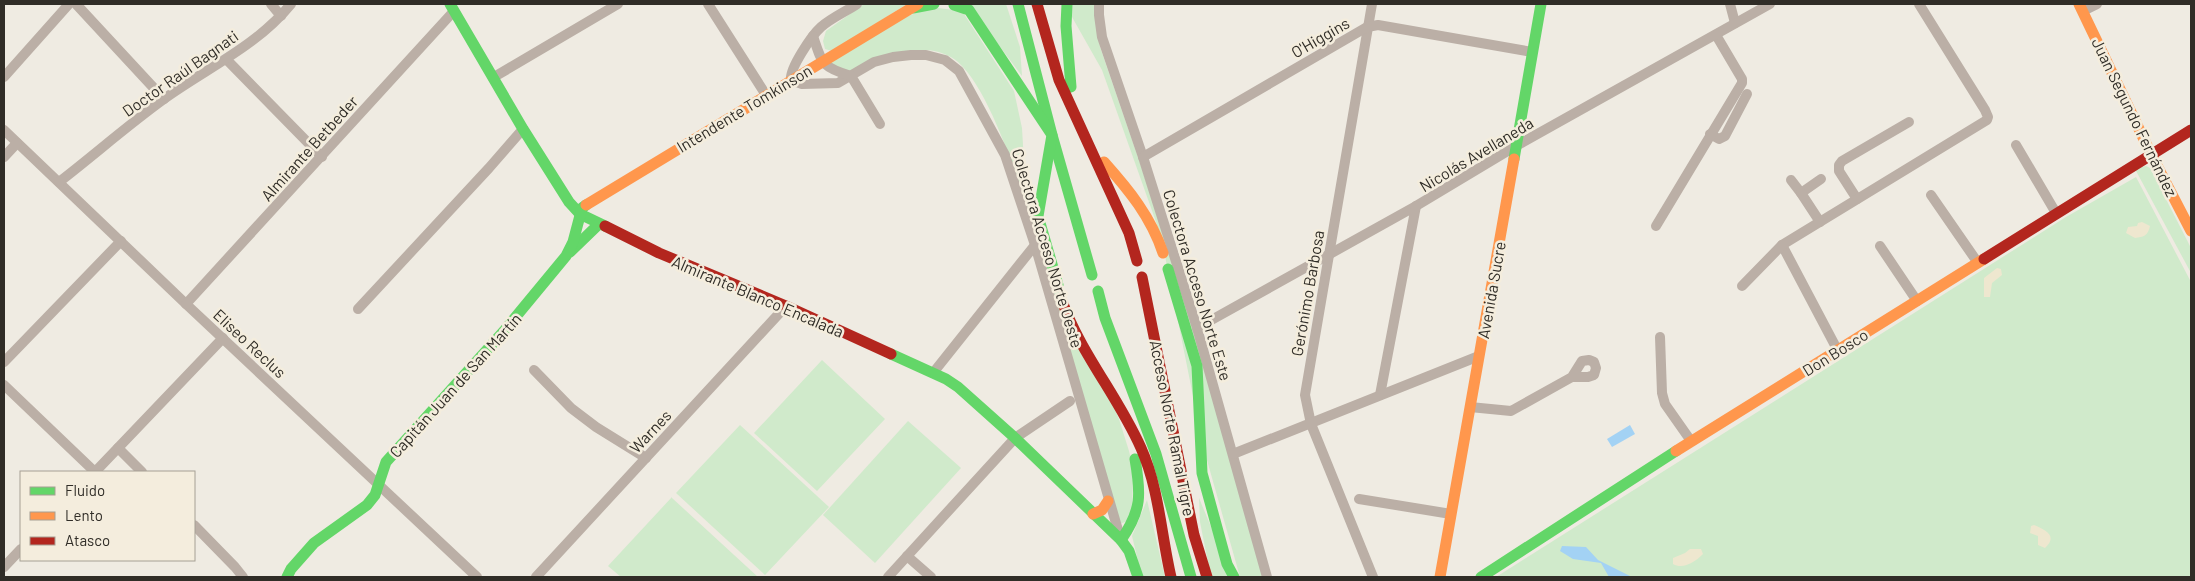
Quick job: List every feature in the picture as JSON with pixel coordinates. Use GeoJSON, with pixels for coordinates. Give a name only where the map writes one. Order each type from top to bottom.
{"type":"FeatureCollection","features":[{"type":"Feature","properties":{"kind":"main road","name":"Intendente Tomkinson"},"geometry":{"type":"LineString","coordinates":[[580,214],[582,208],[596,198],[916,6],[934,4]]}},
{"type":"Feature","properties":{"kind":"main road"},"geometry":{"type":"LineString","coordinates":[[942,4],[955,4],[969,10],[1052,135],[1038,216],[1058,285]]}},
{"type":"Feature","properties":{"kind":"main road"},"geometry":{"type":"LineString","coordinates":[[1018,4],[1040,79],[1052,135],[1092,275]]}},
{"type":"Feature","properties":{"kind":"main road"},"geometry":{"type":"LineString","coordinates":[[1037,4],[1060,80],[1129,233],[1137,261]]}},
{"type":"Feature","properties":{"kind":"main road"},"geometry":{"type":"LineString","coordinates":[[1067,4],[1066,23],[1069,72],[1078,120]]}},
{"type":"Feature","properties":{"kind":"main road","name":"Avenida Sucre"},"geometry":{"type":"LineString","coordinates":[[1440,577],[1541,4]]}},
{"type":"Feature","properties":{"kind":"main road","name":"Almirante Blanco Encalada"},"geometry":{"type":"LineString","coordinates":[[452,7],[494,77],[522,129],[569,202],[580,214],[658,253],[786,306],[933,373],[958,387],[1121,540],[1129,551],[1138,577]]}},
{"type":"Feature","properties":{"kind":"main road","name":"Juan Segundo Fernández"},"geometry":{"type":"LineString","coordinates":[[2081,8],[2151,154],[2191,231]]}},
{"type":"Feature","properties":{"kind":"main road","name":"Don Bosco"},"geometry":{"type":"LineString","coordinates":[[1481,577],[1691,441],[2191,130]]}},
{"type":"Feature","properties":{"kind":"main road"},"geometry":{"type":"LineString","coordinates":[[1090,146],[1142,205],[1156,230],[1163,253]]}},
{"type":"Feature","properties":{"kind":"main road","name":"Capitán Juan de San Martín"},"geometry":{"type":"LineString","coordinates":[[566,256],[573,242],[580,214]]}},
{"type":"Feature","properties":{"kind":"main road","name":"Capitán Juan de San Martín"},"geometry":{"type":"LineString","coordinates":[[287,577],[291,569],[314,543],[367,504],[375,495],[386,462],[504,331],[566,256],[600,224]]}},
{"type":"Feature","properties":{"kind":"main road"},"geometry":{"type":"LineString","coordinates":[[1168,270],[1197,366],[1202,473],[1227,564],[1234,577]]}},
{"type":"Feature","properties":{"kind":"main road","name":"Acceso Norte Ramal Tigre"},"geometry":{"type":"LineString","coordinates":[[1142,277],[1194,535],[1207,577]]}},
{"type":"Feature","properties":{"kind":"main road","name":"Acceso Norte Ramal Tigre"},"geometry":{"type":"LineString","coordinates":[[1098,291],[1105,318],[1156,454],[1191,577]]}},
{"type":"Feature","properties":{"kind":"main road"},"geometry":{"type":"LineString","coordinates":[[1062,301],[1082,348],[1141,447],[1157,499],[1171,577]]}},
{"type":"Feature","properties":{"kind":"main road"},"geometry":{"type":"LineString","coordinates":[[1120,410],[1135,459],[1140,501],[1136,519],[1121,540],[1122,553],[1129,577]]}},
{"type":"Feature","properties":{"kind":"main road"},"geometry":{"type":"LineString","coordinates":[[1093,514],[1102,510],[1108,501]]}},
{"type":"Feature","properties":{"kind":"street"},"geometry":{"type":"LineString","coordinates":[[4,77],[69,4]]}},
{"type":"Feature","properties":{"kind":"street"},"geometry":{"type":"LineString","coordinates":[[76,4],[164,99]]}},
{"type":"Feature","properties":{"kind":"street"},"geometry":{"type":"LineString","coordinates":[[271,4],[282,16]]}},
{"type":"Feature","properties":{"kind":"street","name":"Doctor Raúl Bagnati"},"geometry":{"type":"LineString","coordinates":[[59,182],[164,99],[227,60],[282,16],[291,4]]}},
{"type":"Feature","properties":{"kind":"street"},"geometry":{"type":"LineString","coordinates":[[494,77],[618,4]]}},
{"type":"Feature","properties":{"kind":"street"},"geometry":{"type":"LineString","coordinates":[[708,4],[766,95]]}},
{"type":"Feature","properties":{"kind":"street"},"geometry":{"type":"LineString","coordinates":[[792,80],[792,70],[813,36],[822,26],[856,4]]}},
{"type":"Feature","properties":{"kind":"street","name":"Colectora Acceso Norte Este"},"geometry":{"type":"LineString","coordinates":[[1099,4],[1098,15],[1102,37],[1143,157],[1196,328],[1267,577]]}},
{"type":"Feature","properties":{"kind":"street","name":"Gerónimo Barbosa"},"geometry":{"type":"LineString","coordinates":[[1372,4],[1305,395],[1311,424],[1373,577]]}},
{"type":"Feature","properties":{"kind":"street"},"geometry":{"type":"LineString","coordinates":[[1730,4],[1735,23]]}},
{"type":"Feature","properties":{"kind":"street","name":"Nicolás Avellaneda"},"geometry":{"type":"LineString","coordinates":[[1196,328],[1416,206],[1516,146],[1770,4]]}},
{"type":"Feature","properties":{"kind":"street"},"geometry":{"type":"LineString","coordinates":[[1742,286],[1782,245],[1983,123],[1988,117],[1919,4]]}},
{"type":"Feature","properties":{"kind":"street"},"geometry":{"type":"LineString","coordinates":[[2081,8],[2097,4]]}},
{"type":"Feature","properties":{"kind":"street","name":"Almirante Betbeder"},"geometry":{"type":"LineString","coordinates":[[186,304],[322,157],[452,7]]}},
{"type":"Feature","properties":{"kind":"street","name":"O'Higgins"},"geometry":{"type":"LineString","coordinates":[[1143,157],[1368,27],[1378,25],[1532,52]]}},
{"type":"Feature","properties":{"kind":"street"},"geometry":{"type":"LineString","coordinates":[[1656,226],[1742,83],[1742,79],[1716,35]]}},
{"type":"Feature","properties":{"kind":"street"},"geometry":{"type":"LineString","coordinates":[[813,36],[822,62],[836,71],[851,76],[880,124]]}},
{"type":"Feature","properties":{"kind":"street","name":"Colectora Acceso Norte Oeste"},"geometry":{"type":"LineString","coordinates":[[792,80],[802,84],[838,83],[874,62],[893,57],[926,55],[945,60],[954,66],[968,84],[1005,154],[1034,245],[1121,540]]}},
{"type":"Feature","properties":{"kind":"street"},"geometry":{"type":"LineString","coordinates":[[227,60],[322,157]]}},
{"type":"Feature","properties":{"kind":"street"},"geometry":{"type":"LineString","coordinates":[[1710,134],[1719,139],[1725,136],[1747,94]]}},
{"type":"Feature","properties":{"kind":"street"},"geometry":{"type":"LineString","coordinates":[[1858,199],[1839,171],[1839,165],[1842,161],[1909,122]]}},
{"type":"Feature","properties":{"kind":"street"},"geometry":{"type":"LineString","coordinates":[[358,308],[430,233],[522,129]]}},
{"type":"Feature","properties":{"kind":"street","name":"Eliseo Reclus"},"geometry":{"type":"LineString","coordinates":[[4,130],[477,577]]}},
{"type":"Feature","properties":{"kind":"street"},"geometry":{"type":"LineString","coordinates":[[4,157],[18,143]]}},
{"type":"Feature","properties":{"kind":"street"},"geometry":{"type":"LineString","coordinates":[[2016,145],[2056,213]]}},
{"type":"Feature","properties":{"kind":"street"},"geometry":{"type":"LineString","coordinates":[[1801,193],[1821,178]]}},
{"type":"Feature","properties":{"kind":"street"},"geometry":{"type":"LineString","coordinates":[[1791,180],[1820,222]]}},
{"type":"Feature","properties":{"kind":"street"},"geometry":{"type":"LineString","coordinates":[[1931,194],[1978,263]]}},
{"type":"Feature","properties":{"kind":"street"},"geometry":{"type":"LineString","coordinates":[[1380,396],[1416,206]]}},
{"type":"Feature","properties":{"kind":"street"},"geometry":{"type":"LineString","coordinates":[[4,362],[122,241]]}},
{"type":"Feature","properties":{"kind":"street"},"geometry":{"type":"LineString","coordinates":[[933,373],[1034,245]]}},
{"type":"Feature","properties":{"kind":"street"},"geometry":{"type":"LineString","coordinates":[[1782,245],[1838,351]]}},
{"type":"Feature","properties":{"kind":"street"},"geometry":{"type":"LineString","coordinates":[[1880,246],[1917,301]]}},
{"type":"Feature","properties":{"kind":"street","name":"Warnes"},"geometry":{"type":"LineString","coordinates":[[536,577],[786,306]]}},
{"type":"Feature","properties":{"kind":"street"},"geometry":{"type":"LineString","coordinates":[[1660,336],[1664,398],[1691,441]]}},
{"type":"Feature","properties":{"kind":"street"},"geometry":{"type":"LineString","coordinates":[[96,471],[222,338]]}},
{"type":"Feature","properties":{"kind":"street"},"geometry":{"type":"LineString","coordinates":[[1233,454],[1479,356]]}},
{"type":"Feature","properties":{"kind":"street"},"geometry":{"type":"LineString","coordinates":[[534,370],[570,408],[596,427],[646,458]]}},
{"type":"Feature","properties":{"kind":"street"},"geometry":{"type":"LineString","coordinates":[[1470,407],[1511,411],[1572,377]]}},
{"type":"Feature","properties":{"kind":"street"},"geometry":{"type":"LineString","coordinates":[[4,386],[94,471]]}},
{"type":"Feature","properties":{"kind":"street"},"geometry":{"type":"LineString","coordinates":[[888,577],[1014,438],[1070,401]]}},
{"type":"Feature","properties":{"kind":"street"},"geometry":{"type":"LineString","coordinates":[[118,448],[141,471]]}},
{"type":"Feature","properties":{"kind":"street"},"geometry":{"type":"LineString","coordinates":[[1359,499],[1451,514]]}},
{"type":"Feature","properties":{"kind":"street"},"geometry":{"type":"LineString","coordinates":[[195,525],[243,577]]}},
{"type":"Feature","properties":{"kind":"street"},"geometry":{"type":"LineString","coordinates":[[4,567],[20,550]]}},
{"type":"Feature","properties":{"kind":"street"},"geometry":{"type":"LineString","coordinates":[[907,556],[930,577]]}},
{"type":"Feature","properties":{"kind":"green space"},"geometry":{"type":"Polygon","coordinates":[[[864,4],[907,4],[832,51],[825,49],[823,41],[826,31],[864,4]]]}},
{"type":"Feature","properties":{"kind":"green space"},"geometry":{"type":"Polygon","coordinates":[[[968,4],[1006,4],[1020,47],[1022,76],[968,4]]]}},
{"type":"Feature","properties":{"kind":"green space"},"geometry":{"type":"Polygon","coordinates":[[[1071,4],[1098,4],[1097,18],[1100,47],[1194,330],[1263,577],[1240,577],[1203,446],[1161,236],[1102,70],[1072,17],[1071,4]]]}},
{"type":"Feature","properties":{"kind":"green space"},"geometry":{"type":"Polygon","coordinates":[[[930,7],[962,11],[1014,91],[1022,128],[1025,179],[1040,238],[1119,419],[1129,451],[1133,468],[1132,520],[1119,524],[1022,191],[996,122],[978,88],[955,59],[932,50],[903,54],[840,78],[830,60],[894,22],[930,7]]]}},
{"type":"Feature","properties":{"kind":"green space"},"geometry":{"type":"Polygon","coordinates":[[[2146,166],[2150,168],[2191,248],[2191,273],[2135,169],[2146,166]]]}},
{"type":"Feature","properties":{"kind":"green space"},"geometry":{"type":"Polygon","coordinates":[[[2136,177],[2191,282],[2191,577],[1496,577],[2066,217],[2136,177]]]}},
{"type":"Feature","properties":{"kind":"green space"},"geometry":{"type":"Polygon","coordinates":[[[822,360],[885,419],[817,491],[754,433],[822,360]]]}},
{"type":"Feature","properties":{"kind":"green space"},"geometry":{"type":"Polygon","coordinates":[[[908,421],[961,468],[875,563],[823,515],[908,421]]]}},
{"type":"Feature","properties":{"kind":"green space"},"geometry":{"type":"Polygon","coordinates":[[[740,425],[829,507],[765,575],[676,493],[740,425]]]}},
{"type":"Feature","properties":{"kind":"green space"},"geometry":{"type":"Polygon","coordinates":[[[672,497],[758,577],[621,577],[608,566],[672,497]]]}},
{"type":"Feature","properties":{"kind":"green space"},"geometry":{"type":"Polygon","coordinates":[[[1199,498],[1232,577],[1211,577],[1200,522],[1199,498]]]}},
{"type":"Feature","properties":{"kind":"green space"},"geometry":{"type":"Polygon","coordinates":[[[1147,500],[1165,577],[1142,577],[1132,536],[1147,500]]]}},
{"type":"Feature","properties":{"kind":"sand"},"geometry":{"type":"Polygon","coordinates":[[[2142,222],[2150,226],[2145,235],[2135,238],[2126,233],[2128,227],[2137,226],[2138,223],[2142,222]]]}},
{"type":"Feature","properties":{"kind":"sand"},"geometry":{"type":"Polygon","coordinates":[[[1997,268],[2001,269],[2002,275],[1992,283],[1990,297],[1984,297],[1984,278],[1997,268]]]}},
{"type":"Feature","properties":{"kind":"sand"},"geometry":{"type":"Polygon","coordinates":[[[2034,525],[2049,534],[2049,544],[2045,548],[2038,545],[2038,536],[2030,533],[2031,526],[2034,525]]]}},
{"type":"Feature","properties":{"kind":"sand"},"geometry":{"type":"Polygon","coordinates":[[[1690,549],[1701,549],[1703,554],[1685,566],[1673,564],[1673,558],[1690,549]]]}},
{"type":"Feature","properties":{"kind":"water"},"geometry":{"type":"Polygon","coordinates":[[[1630,425],[1635,434],[1612,447],[1607,439],[1630,425]]]}},
{"type":"Feature","properties":{"kind":"water"},"geometry":{"type":"Polygon","coordinates":[[[1562,546],[1586,547],[1598,560],[1632,577],[1609,577],[1601,563],[1573,559],[1560,551],[1562,546]]]}},
{"type":"Feature","properties":{"kind":"traffic: fast"},"geometry":{"type":"LineString","coordinates":[[450,4],[523,129],[569,202],[580,214],[605,226]]}},
{"type":"Feature","properties":{"kind":"traffic: fast"},"geometry":{"type":"LineString","coordinates":[[913,8],[934,4]]}},
{"type":"Feature","properties":{"kind":"traffic: fast"},"geometry":{"type":"LineString","coordinates":[[1018,4],[1052,135],[1092,275]]}},
{"type":"Feature","properties":{"kind":"traffic: fast"},"geometry":{"type":"LineString","coordinates":[[1067,4],[1066,26],[1071,87]]}},
{"type":"Feature","properties":{"kind":"traffic: fast"},"geometry":{"type":"LineString","coordinates":[[1514,159],[1541,4]]}},
{"type":"Feature","properties":{"kind":"traffic: fast"},"geometry":{"type":"LineString","coordinates":[[954,5],[969,10],[1052,135],[1038,216],[1058,285]]}},
{"type":"Feature","properties":{"kind":"traffic: fast"},"geometry":{"type":"LineString","coordinates":[[287,577],[291,569],[314,543],[367,505],[375,495],[386,462],[504,331],[566,256],[573,242],[582,208],[586,205]]}},
{"type":"Feature","properties":{"kind":"traffic: fast"},"geometry":{"type":"LineString","coordinates":[[570,252],[599,224]]}},
{"type":"Feature","properties":{"kind":"traffic: fast"},"geometry":{"type":"LineString","coordinates":[[1168,269],[1197,366],[1202,473],[1227,564],[1234,577]]}},
{"type":"Feature","properties":{"kind":"traffic: fast"},"geometry":{"type":"LineString","coordinates":[[1098,291],[1105,318],[1156,454],[1191,577]]}},
{"type":"Feature","properties":{"kind":"traffic: fast"},"geometry":{"type":"LineString","coordinates":[[891,354],[946,379],[958,387],[1015,438],[1121,540],[1129,551],[1138,577]]}},
{"type":"Feature","properties":{"kind":"traffic: fast"},"geometry":{"type":"LineString","coordinates":[[1481,577],[1676,451]]}},
{"type":"Feature","properties":{"kind":"traffic: fast"},"geometry":{"type":"LineString","coordinates":[[1121,540],[1133,520],[1138,501],[1139,492],[1135,459]]}},
{"type":"Feature","properties":{"kind":"traffic: slow"},"geometry":{"type":"LineString","coordinates":[[586,205],[918,4]]}},
{"type":"Feature","properties":{"kind":"traffic: slow"},"geometry":{"type":"LineString","coordinates":[[2079,4],[2151,154],[2191,231]]}},
{"type":"Feature","properties":{"kind":"traffic: slow"},"geometry":{"type":"LineString","coordinates":[[1440,577],[1514,159]]}},
{"type":"Feature","properties":{"kind":"traffic: slow"},"geometry":{"type":"LineString","coordinates":[[1104,162],[1146,216],[1163,253]]}},
{"type":"Feature","properties":{"kind":"traffic: slow"},"geometry":{"type":"LineString","coordinates":[[1676,451],[1984,259]]}},
{"type":"Feature","properties":{"kind":"traffic: slow"},"geometry":{"type":"LineString","coordinates":[[1093,514],[1102,510],[1108,501]]}},
{"type":"Feature","properties":{"kind":"traffic: jam"},"geometry":{"type":"LineString","coordinates":[[1037,4],[1059,80],[1129,233],[1137,261]]}},
{"type":"Feature","properties":{"kind":"traffic: jam"},"geometry":{"type":"LineString","coordinates":[[1984,259],[2191,130]]}},
{"type":"Feature","properties":{"kind":"traffic: jam"},"geometry":{"type":"LineString","coordinates":[[605,226],[659,253],[786,306],[891,354]]}},
{"type":"Feature","properties":{"kind":"traffic: jam"},"geometry":{"type":"LineString","coordinates":[[1142,277],[1194,535],[1207,577]]}},
{"type":"Feature","properties":{"kind":"traffic: jam"},"geometry":{"type":"LineString","coordinates":[[1062,301],[1079,339],[1132,429],[1147,463],[1156,495],[1171,577]]}}]}
